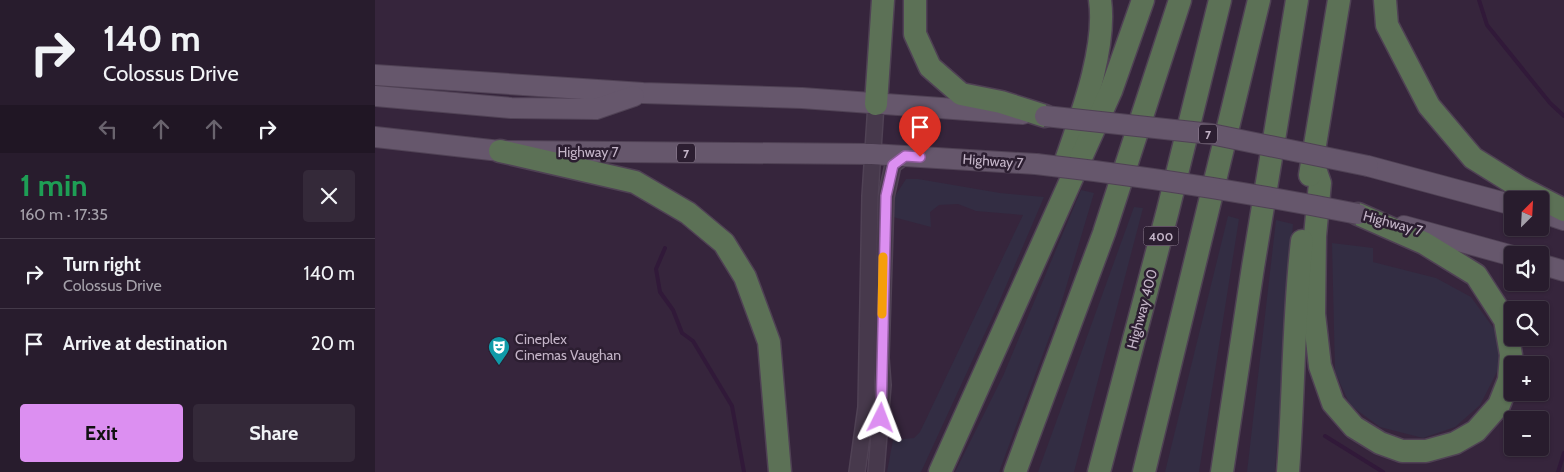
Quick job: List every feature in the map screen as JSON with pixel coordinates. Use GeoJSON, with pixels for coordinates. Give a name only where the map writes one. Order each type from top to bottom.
{"type":"FeatureCollection","features":[{"type":"Feature","properties":{"kind":"highway"},"geometry":{"type":"LineString","coordinates":[[877,104],[883,0]]}},
{"type":"Feature","properties":{"kind":"highway"},"geometry":{"type":"LineString","coordinates":[[915,0],[915,34],[930,67],[961,94],[1001,102],[1045,116]]}},
{"type":"Feature","properties":{"kind":"highway"},"geometry":{"type":"LineString","coordinates":[[1052,226],[1052,200],[1089,93],[1103,17],[1100,0]]}},
{"type":"Feature","properties":{"kind":"highway"},"geometry":{"type":"LineString","coordinates":[[940,472],[1111,91],[1143,0]]}},
{"type":"Feature","properties":{"kind":"highway"},"geometry":{"type":"LineString","coordinates":[[1015,472],[1104,233],[1180,0]]}},
{"type":"Feature","properties":{"kind":"highway","name":"Highway 400"},"geometry":{"type":"LineString","coordinates":[[1099,472],[1168,210],[1219,0]]}},
{"type":"Feature","properties":{"kind":"highway","name":"400"},"geometry":{"type":"LineString","coordinates":[[1144,472],[1259,0]]}},
{"type":"Feature","properties":{"kind":"highway"},"geometry":{"type":"LineString","coordinates":[[1222,472],[1253,267],[1297,0]]}},
{"type":"Feature","properties":{"kind":"highway"},"geometry":{"type":"LineString","coordinates":[[1288,472],[1293,406],[1295,298],[1312,160],[1339,0]]}},
{"type":"Feature","properties":{"kind":"highway"},"geometry":{"type":"LineString","coordinates":[[1385,0],[1387,25],[1429,106],[1441,121],[1473,158],[1521,188],[1564,210]]}},
{"type":"Feature","properties":{"kind":"highway"},"geometry":{"type":"LineString","coordinates":[[500,152],[635,182],[688,212],[724,243],[745,277],[769,342],[780,472]]}},
{"type":"Feature","properties":{"kind":"highway"},"geometry":{"type":"LineString","coordinates":[[1312,160],[1320,183],[1315,236],[1314,314],[1320,366],[1333,403],[1354,427],[1380,443],[1402,451],[1426,452],[1455,443],[1477,430],[1499,405],[1509,380],[1511,355],[1505,320],[1476,275],[1424,243],[1358,214]]}},
{"type":"Feature","properties":{"kind":"main road","name":"7"},"geometry":{"type":"LineString","coordinates":[[375,75],[643,93],[802,98],[1045,116],[1211,134],[1368,166],[1504,203]]}},
{"type":"Feature","properties":{"kind":"main road"},"geometry":{"type":"LineString","coordinates":[[375,96],[511,108],[596,109],[643,93]]}},
{"type":"Feature","properties":{"kind":"main road","name":"Highway 7"},"geometry":{"type":"LineString","coordinates":[[375,137],[500,152],[872,154],[1036,164],[1155,178],[1249,192],[1358,214],[1504,254]]}},
{"type":"Feature","properties":{"kind":"main road"},"geometry":{"type":"LineString","coordinates":[[1549,215],[1564,220]]}},
{"type":"Feature","properties":{"kind":"main road"},"geometry":{"type":"LineString","coordinates":[[1549,266],[1564,270]]}},
{"type":"Feature","properties":{"kind":"street"},"geometry":{"type":"LineString","coordinates":[[876,472],[883,385],[877,228],[870,196],[877,104]]}},
{"type":"Feature","properties":{"kind":"street"},"geometry":{"type":"LineString","coordinates":[[857,472],[866,407],[877,228],[893,165],[905,156]]}},
{"type":"Feature","properties":{"kind":"shaded area"},"geometry":{"type":"Polygon","coordinates":[[[906,179],[918,179],[1000,193],[1044,197],[997,307],[921,472],[887,472],[893,440],[914,438],[920,432],[1023,215],[976,211],[958,204],[939,205],[930,212],[931,227],[893,217],[895,196],[906,179]]]}},
{"type":"Feature","properties":{"kind":"shaded area"},"geometry":{"type":"Polygon","coordinates":[[[1081,190],[1094,193],[1059,311],[999,472],[955,472],[1003,376],[1081,190]]]}},
{"type":"Feature","properties":{"kind":"shaded area"},"geometry":{"type":"Polygon","coordinates":[[[1134,207],[1143,208],[1074,472],[1038,472],[1134,207]]]}},
{"type":"Feature","properties":{"kind":"shaded area"},"geometry":{"type":"Polygon","coordinates":[[[1228,216],[1239,219],[1199,472],[1165,472],[1228,216]]]}},
{"type":"Feature","properties":{"kind":"shaded area"},"geometry":{"type":"Polygon","coordinates":[[[1276,220],[1293,224],[1275,472],[1247,472],[1276,220]]]}},
{"type":"Feature","properties":{"kind":"shaded area"},"geometry":{"type":"Polygon","coordinates":[[[1332,243],[1373,248],[1373,262],[1436,278],[1471,297],[1497,333],[1500,366],[1480,405],[1455,427],[1423,438],[1380,427],[1350,405],[1335,372],[1332,243]]]}},
{"type":"Feature","properties":{"kind":"waterway"},"geometry":{"type":"LineString","coordinates":[[1479,0],[1487,25],[1550,103],[1564,116]]}},
{"type":"Feature","properties":{"kind":"waterway"},"geometry":{"type":"LineString","coordinates":[[665,248],[656,269],[660,292],[673,310],[682,333],[693,341],[732,406],[744,472]]}},
{"type":"Feature","properties":{"kind":"waterway"},"geometry":{"type":"LineString","coordinates":[[1325,436],[1383,472]]}},
{"type":"Feature","properties":{"kind":"waterway"},"geometry":{"type":"LineString","coordinates":[[1558,472],[1564,453]]}},
{"type":"Feature","properties":{"kind":"slow traffic"},"geometry":{"type":"LineString","coordinates":[[882,314],[883,257]]}},
{"type":"Feature","properties":{"kind":"place","name":"Cineplex Cinemas Vaughan"},"geometry":{"type":"Point","coordinates":[499,366]}},
{"type":"Feature","properties":{"kind":"route"},"geometry":{"type":"LineString","coordinates":[[881,418],[883,385],[881,358],[883,227],[886,196],[893,165],[905,156],[920,157]]}}]}
